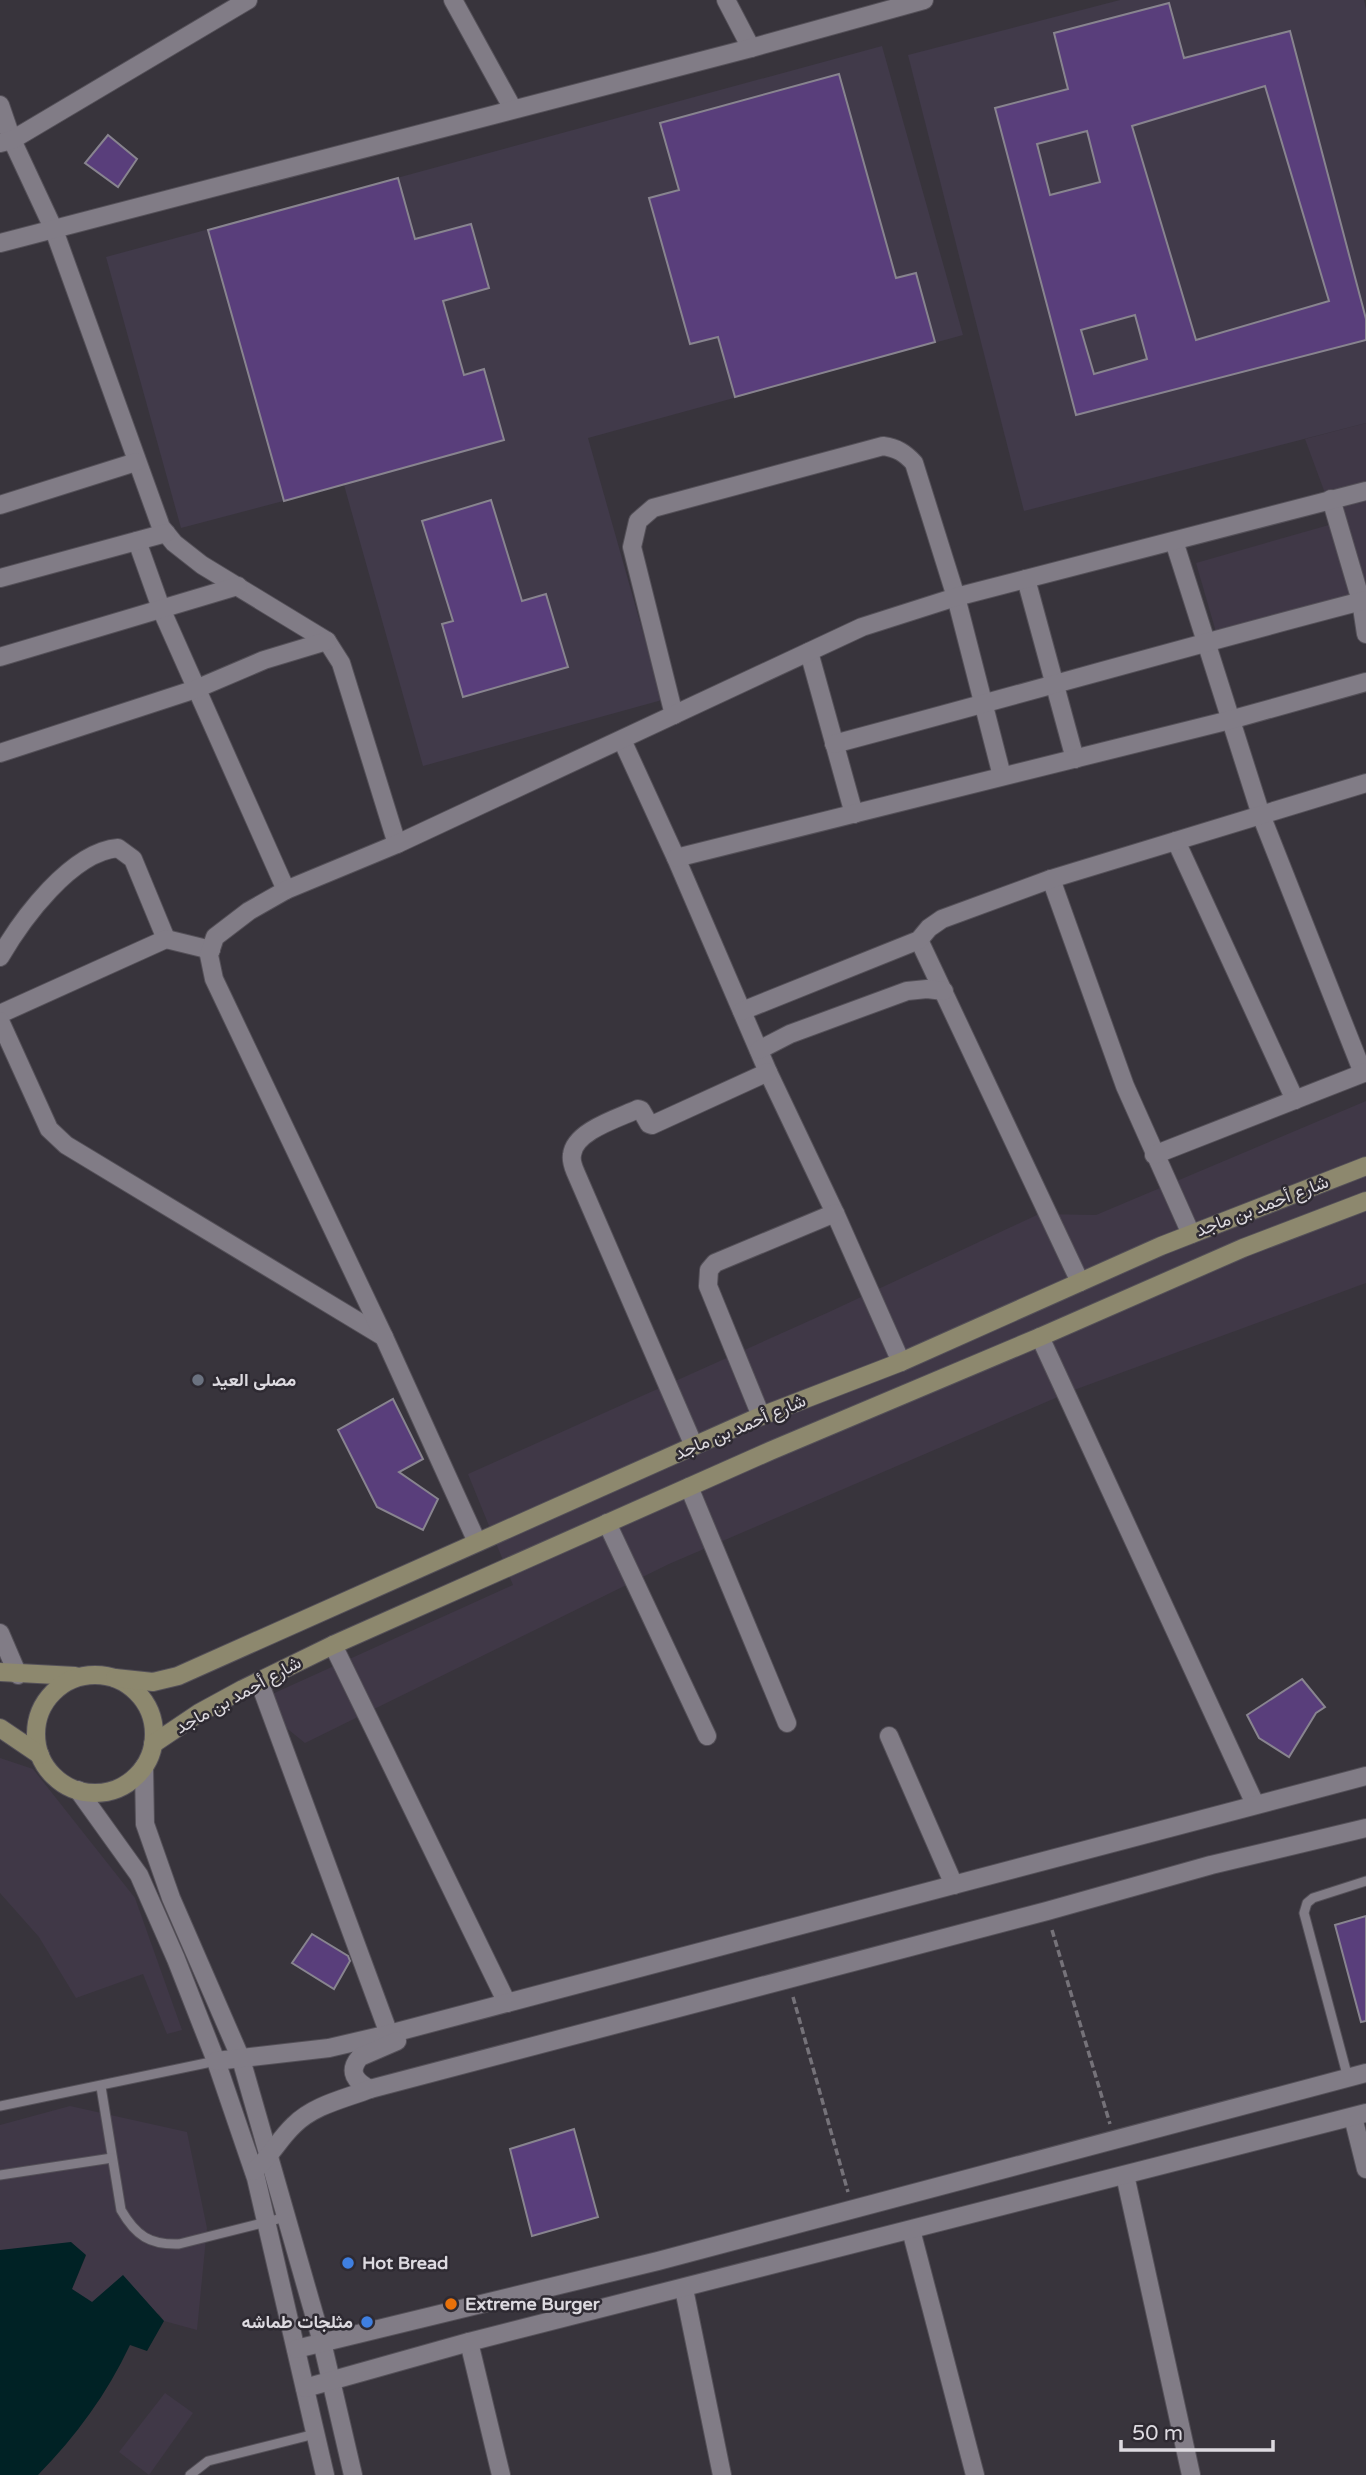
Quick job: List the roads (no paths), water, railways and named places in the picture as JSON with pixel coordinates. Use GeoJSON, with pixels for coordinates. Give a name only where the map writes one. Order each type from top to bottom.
{"type":"FeatureCollection","features":[{"type":"Feature","properties":{"kind":"main road","name":"شارع أحمد بن ماجد"},"geometry":{"type":"LineString","coordinates":[[115,1678],[153,1682],[178,1676],[761,1416],[901,1362],[1191,1234],[1366,1166]]}},
{"type":"Feature","properties":{"kind":"main road","name":"شارع أحمد بن ماجد"},"geometry":{"type":"LineString","coordinates":[[153,1744],[199,1713],[333,1645],[689,1487],[1244,1248],[1366,1200]]}},
{"type":"Feature","properties":{"kind":"main road"},"geometry":{"type":"LineString","coordinates":[[9,1674],[98,1675],[115,1678],[133,1688],[146,1704],[153,1723],[153,1744],[144,1767],[132,1781],[115,1790],[96,1793],[78,1790],[54,1777],[40,1755],[36,1735],[38,1715],[48,1697],[63,1684],[82,1676]]}},
{"type":"Feature","properties":{"kind":"main road"},"geometry":{"type":"LineString","coordinates":[[0,1728],[40,1755]]}},
{"type":"Feature","properties":{"kind":"street"},"geometry":{"type":"LineString","coordinates":[[6,142],[248,0]]}},
{"type":"Feature","properties":{"kind":"street"},"geometry":{"type":"LineString","coordinates":[[453,0],[513,108]]}},
{"type":"Feature","properties":{"kind":"street"},"geometry":{"type":"LineString","coordinates":[[726,0],[751,48]]}},
{"type":"Feature","properties":{"kind":"street"},"geometry":{"type":"LineString","coordinates":[[0,243],[751,48],[924,0]]}},
{"type":"Feature","properties":{"kind":"street"},"geometry":{"type":"LineString","coordinates":[[0,104],[6,142],[54,230],[152,507],[174,543],[202,565],[327,640],[341,663],[397,844]]}},
{"type":"Feature","properties":{"kind":"street"},"geometry":{"type":"LineString","coordinates":[[674,715],[632,547],[638,521],[653,508],[883,446],[893,447],[906,454],[914,463],[956,597],[1002,776]]}},
{"type":"Feature","properties":{"kind":"street"},"geometry":{"type":"LineString","coordinates":[[0,505],[136,462]]}},
{"type":"Feature","properties":{"kind":"street"},"geometry":{"type":"LineString","coordinates":[[477,1542],[384,1337],[214,979],[209,955],[215,937],[286,890],[397,844],[862,627],[956,597],[1366,491]]}},
{"type":"Feature","properties":{"kind":"street"},"geometry":{"type":"LineString","coordinates":[[1331,499],[1364,601],[1366,634]]}},
{"type":"Feature","properties":{"kind":"street"},"geometry":{"type":"LineString","coordinates":[[0,578],[166,533]]}},
{"type":"Feature","properties":{"kind":"street"},"geometry":{"type":"LineString","coordinates":[[137,541],[162,611],[286,890]]}},
{"type":"Feature","properties":{"kind":"street"},"geometry":{"type":"LineString","coordinates":[[1154,1155],[1364,1072],[1261,815],[1174,541]]}},
{"type":"Feature","properties":{"kind":"street"},"geometry":{"type":"LineString","coordinates":[[1026,579],[1075,759]]}},
{"type":"Feature","properties":{"kind":"street"},"geometry":{"type":"LineString","coordinates":[[0,657],[162,611],[238,586]]}},
{"type":"Feature","properties":{"kind":"street"},"geometry":{"type":"LineString","coordinates":[[834,744],[984,705],[1205,641],[1364,601]]}},
{"type":"Feature","properties":{"kind":"street"},"geometry":{"type":"LineString","coordinates":[[0,753],[196,689],[264,660],[327,640]]}},
{"type":"Feature","properties":{"kind":"street"},"geometry":{"type":"LineString","coordinates":[[808,652],[854,814]]}},
{"type":"Feature","properties":{"kind":"street"},"geometry":{"type":"LineString","coordinates":[[676,858],[1230,720],[1366,682]]}},
{"type":"Feature","properties":{"kind":"street"},"geometry":{"type":"LineString","coordinates":[[622,740],[768,1073],[835,1213],[901,1362]]}},
{"type":"Feature","properties":{"kind":"street"},"geometry":{"type":"LineString","coordinates":[[742,1011],[919,940],[929,928],[942,919],[1051,880],[1366,783]]}},
{"type":"Feature","properties":{"kind":"street"},"geometry":{"type":"LineString","coordinates":[[1176,841],[1295,1100]]}},
{"type":"Feature","properties":{"kind":"street"},"geometry":{"type":"LineString","coordinates":[[0,957],[32,910],[73,867],[108,849],[118,848],[134,859],[166,939]]}},
{"type":"Feature","properties":{"kind":"street"},"geometry":{"type":"LineString","coordinates":[[1051,880],[1125,1086],[1191,1234]]}},
{"type":"Feature","properties":{"kind":"street"},"geometry":{"type":"LineString","coordinates":[[0,1014],[166,939],[211,950]]}},
{"type":"Feature","properties":{"kind":"street"},"geometry":{"type":"LineString","coordinates":[[919,940],[1080,1282]]}},
{"type":"Feature","properties":{"kind":"street"},"geometry":{"type":"LineString","coordinates":[[759,1050],[790,1034],[907,991],[944,990]]}},
{"type":"Feature","properties":{"kind":"street"},"geometry":{"type":"LineString","coordinates":[[0,1021],[49,1129],[55,1136],[384,1337]]}},
{"type":"Feature","properties":{"kind":"street"},"geometry":{"type":"LineString","coordinates":[[694,1446],[575,1171],[571,1156],[586,1133],[638,1109],[652,1125],[768,1073]]}},
{"type":"Feature","properties":{"kind":"street"},"geometry":{"type":"LineString","coordinates":[[761,1416],[708,1286],[709,1270],[715,1263],[835,1213]]}},
{"type":"Feature","properties":{"kind":"street"},"geometry":{"type":"LineString","coordinates":[[1040,1338],[1255,1804]]}},
{"type":"Feature","properties":{"kind":"street"},"geometry":{"type":"LineString","coordinates":[[689,1487],[787,1723]]}},
{"type":"Feature","properties":{"kind":"street"},"geometry":{"type":"LineString","coordinates":[[607,1524],[707,1736]]}},
{"type":"Feature","properties":{"kind":"street"},"geometry":{"type":"LineString","coordinates":[[0,1633],[9,1674]]}},
{"type":"Feature","properties":{"kind":"street"},"geometry":{"type":"LineString","coordinates":[[333,1645],[507,2003]]}},
{"type":"Feature","properties":{"kind":"street"},"geometry":{"type":"LineString","coordinates":[[260,1681],[389,2034]]}},
{"type":"Feature","properties":{"kind":"street"},"geometry":{"type":"LineString","coordinates":[[889,1736],[954,1885]]}},
{"type":"Feature","properties":{"kind":"street"},"geometry":{"type":"LineString","coordinates":[[144,1767],[145,1824],[154,1854],[241,2059],[322,2342],[353,2475]]}},
{"type":"Feature","properties":{"kind":"street"},"geometry":{"type":"LineString","coordinates":[[216,2061],[329,2049],[1366,1776]]}},
{"type":"Feature","properties":{"kind":"street"},"geometry":{"type":"LineString","coordinates":[[78,1790],[139,1875],[216,2061],[254,2171],[325,2475]]}},
{"type":"Feature","properties":{"kind":"street"},"geometry":{"type":"LineString","coordinates":[[254,2171],[270,2157],[295,2124],[314,2109],[370,2090],[1211,1865],[1366,1828]]}},
{"type":"Feature","properties":{"kind":"street"},"geometry":{"type":"LineString","coordinates":[[370,2090],[354,2078],[354,2067],[360,2057],[448,2019]]}},
{"type":"Feature","properties":{"kind":"street"},"geometry":{"type":"LineString","coordinates":[[296,2349],[659,2261],[1366,2073]]}},
{"type":"Feature","properties":{"kind":"street"},"geometry":{"type":"LineString","coordinates":[[305,2388],[469,2342],[1360,2115],[1366,2169]]}},
{"type":"Feature","properties":{"kind":"street"},"geometry":{"type":"LineString","coordinates":[[1125,2175],[1191,2475]]}},
{"type":"Feature","properties":{"kind":"street"},"geometry":{"type":"LineString","coordinates":[[911,2230],[975,2475]]}},
{"type":"Feature","properties":{"kind":"street"},"geometry":{"type":"LineString","coordinates":[[684,2289],[722,2475]]}},
{"type":"Feature","properties":{"kind":"street"},"geometry":{"type":"LineString","coordinates":[[469,2342],[501,2475]]}},
{"type":"Feature","properties":{"kind":"lane"},"geometry":{"type":"LineString","coordinates":[[1348,2078],[1304,1913],[1307,1903],[1313,1898],[1366,1881]]}},
{"type":"Feature","properties":{"kind":"lane"},"geometry":{"type":"LineString","coordinates":[[0,2106],[216,2061]]}},
{"type":"Feature","properties":{"kind":"lane"},"geometry":{"type":"LineString","coordinates":[[101,2087],[121,2210],[131,2227],[148,2240],[164,2245],[179,2245],[286,2217]]}},
{"type":"Feature","properties":{"kind":"lane"},"geometry":{"type":"LineString","coordinates":[[0,2175],[112,2158]]}},
{"type":"Feature","properties":{"kind":"lane"},"geometry":{"type":"LineString","coordinates":[[190,2475],[208,2461],[315,2434]]}},
{"type":"Feature","properties":{"kind":"place","name":"مصلى العيد"},"geometry":{"type":"Point","coordinates":[198,1380]}},
{"type":"Feature","properties":{"kind":"place","name":"Hot Bread"},"geometry":{"type":"Point","coordinates":[348,2263]}},
{"type":"Feature","properties":{"kind":"place","name":"Extreme Burger"},"geometry":{"type":"Point","coordinates":[451,2304]}},
{"type":"Feature","properties":{"kind":"place","name":"مثلجات طماشه"},"geometry":{"type":"Point","coordinates":[367,2322]}}]}
